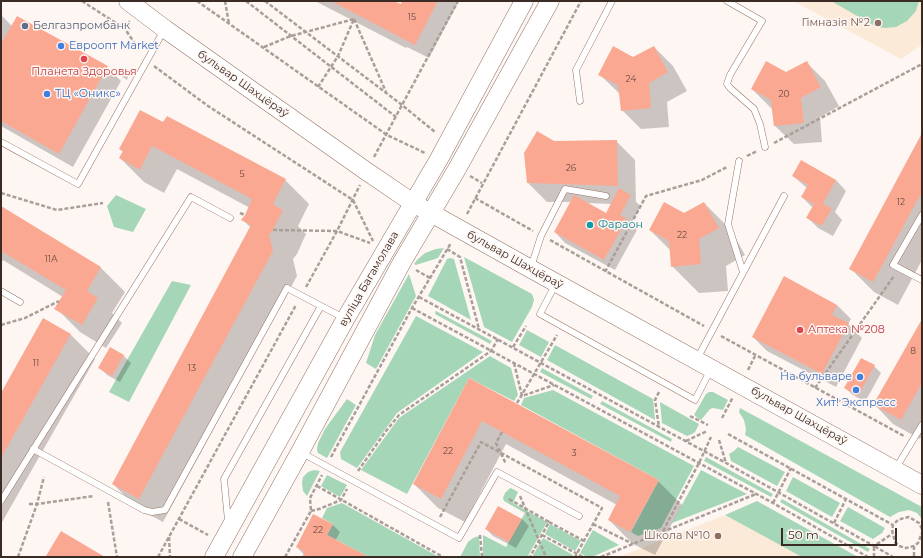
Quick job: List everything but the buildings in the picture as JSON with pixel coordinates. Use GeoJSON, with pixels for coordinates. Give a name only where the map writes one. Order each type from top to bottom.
{"type":"FeatureCollection","features":[{"type":"Feature","properties":{"kind":"main road","name":"бульвар Шахцёраў"},"geometry":{"type":"LineString","coordinates":[[128,1],[165,29],[413,203],[922,485]]}},
{"type":"Feature","properties":{"kind":"main road","name":"вуліца Багамолава"},"geometry":{"type":"LineString","coordinates":[[214,557],[346,318],[442,152],[524,1]]}},
{"type":"Feature","properties":{"kind":"main road","name":"вуліца Багамолава"},"geometry":{"type":"LineString","coordinates":[[242,557],[402,262],[432,213],[550,1]]}},
{"type":"Feature","properties":{"kind":"lane"},"geometry":{"type":"LineString","coordinates":[[580,101],[576,70],[612,1]]}},
{"type":"Feature","properties":{"kind":"lane"},"geometry":{"type":"LineString","coordinates":[[727,1],[762,21],[730,75],[727,84],[754,109],[760,124],[765,147]]}},
{"type":"Feature","properties":{"kind":"lane"},"geometry":{"type":"LineString","coordinates":[[1,142],[78,184],[165,29]]}},
{"type":"Feature","properties":{"kind":"lane"},"geometry":{"type":"LineString","coordinates":[[739,161],[728,224],[743,272]]}},
{"type":"Feature","properties":{"kind":"lane"},"geometry":{"type":"LineString","coordinates":[[531,269],[541,236],[565,189],[606,196]]}},
{"type":"Feature","properties":{"kind":"lane"},"geometry":{"type":"LineString","coordinates":[[556,283],[540,314],[694,400],[712,331],[784,196]]}},
{"type":"Feature","properties":{"kind":"lane"},"geometry":{"type":"LineString","coordinates":[[1,501],[191,197],[230,218]]}},
{"type":"Feature","properties":{"kind":"lane"},"geometry":{"type":"LineString","coordinates":[[922,215],[893,265],[922,280]]}},
{"type":"Feature","properties":{"kind":"lane"},"geometry":{"type":"LineString","coordinates":[[33,449],[144,510],[152,512],[165,510],[287,288],[346,318]]}},
{"type":"Feature","properties":{"kind":"lane"},"geometry":{"type":"LineString","coordinates":[[1,291],[20,302]]}},
{"type":"Feature","properties":{"kind":"lane"},"geometry":{"type":"LineString","coordinates":[[229,530],[224,479],[321,306]]}},
{"type":"Feature","properties":{"kind":"lane"},"geometry":{"type":"LineString","coordinates":[[895,469],[922,425]]}},
{"type":"Feature","properties":{"kind":"lane"},"geometry":{"type":"LineString","coordinates":[[300,452],[459,538],[497,472],[579,516]]}},
{"type":"Feature","properties":{"kind":"path"},"geometry":{"type":"LineString","coordinates":[[82,1],[125,29],[147,61],[208,106],[353,200],[158,557]]}},
{"type":"Feature","properties":{"kind":"path"},"geometry":{"type":"LineString","coordinates":[[197,1],[387,135],[458,1]]}},
{"type":"Feature","properties":{"kind":"path"},"geometry":{"type":"LineString","coordinates":[[225,1],[229,24]]}},
{"type":"Feature","properties":{"kind":"path"},"geometry":{"type":"LineString","coordinates":[[246,1],[396,117]]}},
{"type":"Feature","properties":{"kind":"path"},"geometry":{"type":"LineString","coordinates":[[265,1],[402,105],[436,133]]}},
{"type":"Feature","properties":{"kind":"path"},"geometry":{"type":"LineString","coordinates":[[482,183],[580,1]]}},
{"type":"Feature","properties":{"kind":"path"},"geometry":{"type":"LineString","coordinates":[[263,48],[291,36],[354,19]]}},
{"type":"Feature","properties":{"kind":"path"},"geometry":{"type":"LineString","coordinates":[[318,87],[338,56],[354,19]]}},
{"type":"Feature","properties":{"kind":"path"},"geometry":{"type":"LineString","coordinates":[[354,19],[386,93]]}},
{"type":"Feature","properties":{"kind":"path"},"geometry":{"type":"LineString","coordinates":[[605,272],[646,196],[702,180],[922,64]]}},
{"type":"Feature","properties":{"kind":"path"},"geometry":{"type":"LineString","coordinates":[[1,193],[57,210],[103,203]]}},
{"type":"Feature","properties":{"kind":"path"},"geometry":{"type":"LineString","coordinates":[[475,198],[814,388],[913,441]]}},
{"type":"Feature","properties":{"kind":"path"},"geometry":{"type":"LineString","coordinates":[[240,213],[245,215]]}},
{"type":"Feature","properties":{"kind":"path"},"geometry":{"type":"LineString","coordinates":[[273,230],[337,231],[375,245]]}},
{"type":"Feature","properties":{"kind":"path"},"geometry":{"type":"LineString","coordinates":[[285,557],[311,511],[310,498],[326,466],[412,308],[447,249],[460,257],[479,329]]}},
{"type":"Feature","properties":{"kind":"path"},"geometry":{"type":"LineString","coordinates":[[814,388],[900,269]]}},
{"type":"Feature","properties":{"kind":"path"},"geometry":{"type":"LineString","coordinates":[[419,297],[726,463],[893,557]]}},
{"type":"Feature","properties":{"kind":"path"},"geometry":{"type":"LineString","coordinates":[[1,326],[25,318],[59,301]]}},
{"type":"Feature","properties":{"kind":"path"},"geometry":{"type":"LineString","coordinates":[[412,308],[773,503],[868,557]]}},
{"type":"Feature","properties":{"kind":"path"},"geometry":{"type":"LineString","coordinates":[[512,347],[526,326]]}},
{"type":"Feature","properties":{"kind":"path"},"geometry":{"type":"LineString","coordinates":[[517,403],[562,326]]}},
{"type":"Feature","properties":{"kind":"path"},"geometry":{"type":"LineString","coordinates":[[311,511],[341,500],[386,431],[399,415],[492,351],[498,339]]}},
{"type":"Feature","properties":{"kind":"path"},"geometry":{"type":"LineString","coordinates":[[514,363],[522,396]]}},
{"type":"Feature","properties":{"kind":"path"},"geometry":{"type":"LineString","coordinates":[[659,427],[655,400],[663,382]]}},
{"type":"Feature","properties":{"kind":"path"},"geometry":{"type":"LineString","coordinates":[[522,396],[555,385]]}},
{"type":"Feature","properties":{"kind":"path"},"geometry":{"type":"LineString","coordinates":[[722,418],[729,404]]}},
{"type":"Feature","properties":{"kind":"path"},"geometry":{"type":"LineString","coordinates":[[690,416],[708,425]]}},
{"type":"Feature","properties":{"kind":"path"},"geometry":{"type":"LineString","coordinates":[[685,441],[707,431]]}},
{"type":"Feature","properties":{"kind":"path"},"geometry":{"type":"LineString","coordinates":[[501,453],[496,443],[502,432]]}},
{"type":"Feature","properties":{"kind":"path"},"geometry":{"type":"LineString","coordinates":[[728,434],[893,525]]}},
{"type":"Feature","properties":{"kind":"path"},"geometry":{"type":"LineString","coordinates":[[663,532],[705,452],[711,437]]}},
{"type":"Feature","properties":{"kind":"path"},"geometry":{"type":"LineString","coordinates":[[720,440],[726,463]]}},
{"type":"Feature","properties":{"kind":"path"},"geometry":{"type":"LineString","coordinates":[[773,503],[791,468]]}},
{"type":"Feature","properties":{"kind":"path"},"geometry":{"type":"LineString","coordinates":[[18,557],[37,504],[44,478]]}},
{"type":"Feature","properties":{"kind":"path"},"geometry":{"type":"LineString","coordinates":[[317,486],[443,557]]}},
{"type":"Feature","properties":{"kind":"path"},"geometry":{"type":"LineString","coordinates":[[601,557],[756,494]]}},
{"type":"Feature","properties":{"kind":"path"},"geometry":{"type":"LineString","coordinates":[[29,504],[94,495],[100,498]]}},
{"type":"Feature","properties":{"kind":"path"},"geometry":{"type":"LineString","coordinates":[[509,499],[584,541]]}},
{"type":"Feature","properties":{"kind":"path"},"geometry":{"type":"LineString","coordinates":[[834,523],[846,499]]}},
{"type":"Feature","properties":{"kind":"path"},"geometry":{"type":"LineString","coordinates":[[108,502],[117,557]]}},
{"type":"Feature","properties":{"kind":"path"},"geometry":{"type":"LineString","coordinates":[[526,509],[538,541],[546,557]]}},
{"type":"Feature","properties":{"kind":"path"},"geometry":{"type":"LineString","coordinates":[[922,528],[915,519],[904,518],[898,520],[893,525],[892,534],[895,542],[899,546],[906,548],[914,546],[918,543],[921,539],[922,533]]}},
{"type":"Feature","properties":{"kind":"path"},"geometry":{"type":"LineString","coordinates":[[530,557],[549,522]]}},
{"type":"Feature","properties":{"kind":"path"},"geometry":{"type":"LineString","coordinates":[[593,524],[633,544]]}},
{"type":"Feature","properties":{"kind":"path"},"geometry":{"type":"LineString","coordinates":[[542,534],[582,557]]}},
{"type":"Feature","properties":{"kind":"path"},"geometry":{"type":"LineString","coordinates":[[874,546],[892,534]]}},
{"type":"Feature","properties":{"kind":"path"},"geometry":{"type":"LineString","coordinates":[[480,535],[482,557]]}},
{"type":"Feature","properties":{"kind":"path"},"geometry":{"type":"LineString","coordinates":[[169,536],[170,557]]}},
{"type":"Feature","properties":{"kind":"path"},"geometry":{"type":"LineString","coordinates":[[874,546],[874,557]]}},
{"type":"Feature","properties":{"kind":"path"},"geometry":{"type":"LineString","coordinates":[[914,546],[914,557]]}},
{"type":"Feature","properties":{"kind":"shaded area","name":"Гімназія №2"},"geometry":{"type":"Polygon","coordinates":[[[793,1],[922,1],[922,45],[901,59],[793,1]]]}},
{"type":"Feature","properties":{"kind":"shaded area","name":"Школа №10"},"geometry":{"type":"Polygon","coordinates":[[[725,515],[802,557],[619,557],[725,515]]]}},
{"type":"Feature","properties":{"kind":"green space"},"geometry":{"type":"Polygon","coordinates":[[[831,1],[919,1],[916,11],[907,21],[896,27],[885,28],[875,26],[831,1]]]}},
{"type":"Feature","properties":{"kind":"green space"},"geometry":{"type":"Polygon","coordinates":[[[116,195],[146,209],[133,232],[114,227],[107,206],[116,195]]]}},
{"type":"Feature","properties":{"kind":"green space"},"geometry":{"type":"Polygon","coordinates":[[[444,248],[438,258],[416,265],[414,264],[425,253],[444,248]]]}},
{"type":"Feature","properties":{"kind":"green space"},"geometry":{"type":"Polygon","coordinates":[[[464,257],[532,294],[534,300],[532,307],[512,342],[484,327],[464,257]]]}},
{"type":"Feature","properties":{"kind":"green space"},"geometry":{"type":"Polygon","coordinates":[[[447,259],[454,259],[471,320],[428,296],[447,259]]]}},
{"type":"Feature","properties":{"kind":"green space"},"geometry":{"type":"Polygon","coordinates":[[[409,274],[416,296],[376,369],[366,363],[375,335],[409,274]]]}},
{"type":"Feature","properties":{"kind":"green space"},"geometry":{"type":"Polygon","coordinates":[[[172,281],[191,285],[129,402],[109,392],[172,281]]]}},
{"type":"Feature","properties":{"kind":"green space"},"geometry":{"type":"Polygon","coordinates":[[[436,310],[492,341],[490,344],[435,314],[436,310]]]}},
{"type":"Feature","properties":{"kind":"green space"},"geometry":{"type":"Polygon","coordinates":[[[416,316],[483,352],[397,413],[357,468],[341,459],[340,452],[416,316]]]}},
{"type":"Feature","properties":{"kind":"green space"},"geometry":{"type":"Polygon","coordinates":[[[527,330],[549,342],[541,357],[519,345],[527,330]]]}},
{"type":"Feature","properties":{"kind":"green space"},"geometry":{"type":"Polygon","coordinates":[[[555,345],[653,399],[655,420],[547,360],[555,345]]]}},
{"type":"Feature","properties":{"kind":"green space"},"geometry":{"type":"Polygon","coordinates":[[[490,356],[511,368],[518,395],[514,401],[469,378],[407,494],[361,470],[399,418],[490,356]]]}},
{"type":"Feature","properties":{"kind":"green space"},"geometry":{"type":"Polygon","coordinates":[[[542,368],[593,396],[591,399],[540,372],[542,368]]]}},
{"type":"Feature","properties":{"kind":"green space"},"geometry":{"type":"Polygon","coordinates":[[[553,390],[694,466],[661,528],[638,536],[631,532],[659,480],[521,405],[524,398],[553,390]]]}},
{"type":"Feature","properties":{"kind":"green space"},"geometry":{"type":"Polygon","coordinates":[[[713,392],[728,400],[723,410],[713,408],[710,409],[701,420],[694,415],[706,394],[713,392]]]}},
{"type":"Feature","properties":{"kind":"green space"},"geometry":{"type":"Polygon","coordinates":[[[347,399],[356,405],[327,458],[318,453],[318,443],[325,429],[347,399]]]}},
{"type":"Feature","properties":{"kind":"green space"},"geometry":{"type":"Polygon","coordinates":[[[602,401],[672,439],[671,442],[600,404],[602,401]]]}},
{"type":"Feature","properties":{"kind":"green space"},"geometry":{"type":"Polygon","coordinates":[[[660,402],[699,424],[695,432],[687,436],[662,423],[660,402]]]}},
{"type":"Feature","properties":{"kind":"green space"},"geometry":{"type":"Polygon","coordinates":[[[740,408],[922,507],[922,519],[917,513],[909,510],[899,512],[890,517],[745,435],[746,429],[744,420],[739,412],[740,408]]]}},
{"type":"Feature","properties":{"kind":"green space"},"geometry":{"type":"Polygon","coordinates":[[[738,447],[785,472],[777,486],[731,461],[729,454],[738,447]]]}},
{"type":"Feature","properties":{"kind":"green space"},"geometry":{"type":"Polygon","coordinates":[[[706,457],[773,494],[771,497],[704,461],[706,457]]]}},
{"type":"Feature","properties":{"kind":"green space"},"geometry":{"type":"Polygon","coordinates":[[[314,470],[320,471],[307,496],[303,491],[303,477],[308,472],[314,470]]]}},
{"type":"Feature","properties":{"kind":"green space"},"geometry":{"type":"Polygon","coordinates":[[[701,470],[747,494],[672,523],[701,470]]]}},
{"type":"Feature","properties":{"kind":"green space"},"geometry":{"type":"Polygon","coordinates":[[[327,475],[347,485],[340,497],[321,486],[327,475]]]}},
{"type":"Feature","properties":{"kind":"green space"},"geometry":{"type":"Polygon","coordinates":[[[793,477],[840,503],[832,517],[786,491],[793,477]]]}},
{"type":"Feature","properties":{"kind":"green space"},"geometry":{"type":"Polygon","coordinates":[[[511,488],[518,492],[513,503],[547,522],[528,556],[483,557],[483,535],[506,547],[525,513],[504,501],[503,498],[505,493],[511,488]]]}},
{"type":"Feature","properties":{"kind":"green space"},"geometry":{"type":"Polygon","coordinates":[[[782,499],[870,549],[868,552],[780,502],[782,499]]]}},
{"type":"Feature","properties":{"kind":"green space"},"geometry":{"type":"Polygon","coordinates":[[[757,501],[858,557],[802,557],[725,515],[757,501]]]}},
{"type":"Feature","properties":{"kind":"green space"},"geometry":{"type":"Polygon","coordinates":[[[342,503],[439,557],[369,557],[327,535],[333,524],[322,518],[327,508],[342,503]]]}},
{"type":"Feature","properties":{"kind":"green space"},"geometry":{"type":"Polygon","coordinates":[[[848,507],[885,528],[882,533],[873,539],[840,521],[848,507]]]}},
{"type":"Feature","properties":{"kind":"green space"},"geometry":{"type":"Polygon","coordinates":[[[550,524],[581,541],[575,551],[545,534],[550,524]]]}},
{"type":"Feature","properties":{"kind":"green space"},"geometry":{"type":"Polygon","coordinates":[[[593,530],[619,545],[592,557],[587,557],[580,553],[593,530]]]}},
{"type":"Feature","properties":{"kind":"green space"},"geometry":{"type":"Polygon","coordinates":[[[479,536],[480,557],[460,557],[468,542],[479,536]]]}},
{"type":"Feature","properties":{"kind":"green space"},"geometry":{"type":"Polygon","coordinates":[[[543,538],[573,555],[572,557],[532,557],[543,538]]]}},
{"type":"Feature","properties":{"kind":"place","name":"Гімназія №2"},"geometry":{"type":"Point","coordinates":[878,23]}},
{"type":"Feature","properties":{"kind":"place","name":"Белгазпромбанк"},"geometry":{"type":"Point","coordinates":[25,26]}},
{"type":"Feature","properties":{"kind":"place","name":"Евроопт Market"},"geometry":{"type":"Point","coordinates":[61,46]}},
{"type":"Feature","properties":{"kind":"place","name":"Планета Здоровья"},"geometry":{"type":"Point","coordinates":[84,59]}},
{"type":"Feature","properties":{"kind":"place","name":"ТЦ «Оникс»"},"geometry":{"type":"Point","coordinates":[47,94]}},
{"type":"Feature","properties":{"kind":"place","name":"Фараон"},"geometry":{"type":"Point","coordinates":[590,225]}},
{"type":"Feature","properties":{"kind":"place","name":"Аптека №208"},"geometry":{"type":"Point","coordinates":[800,330]}},
{"type":"Feature","properties":{"kind":"place","name":"На бульваре"},"geometry":{"type":"Point","coordinates":[860,377]}},
{"type":"Feature","properties":{"kind":"place","name":"Хит! Экспресс"},"geometry":{"type":"Point","coordinates":[856,390]}},
{"type":"Feature","properties":{"kind":"place","name":"Школа №10"},"geometry":{"type":"Point","coordinates":[718,536]}}]}
